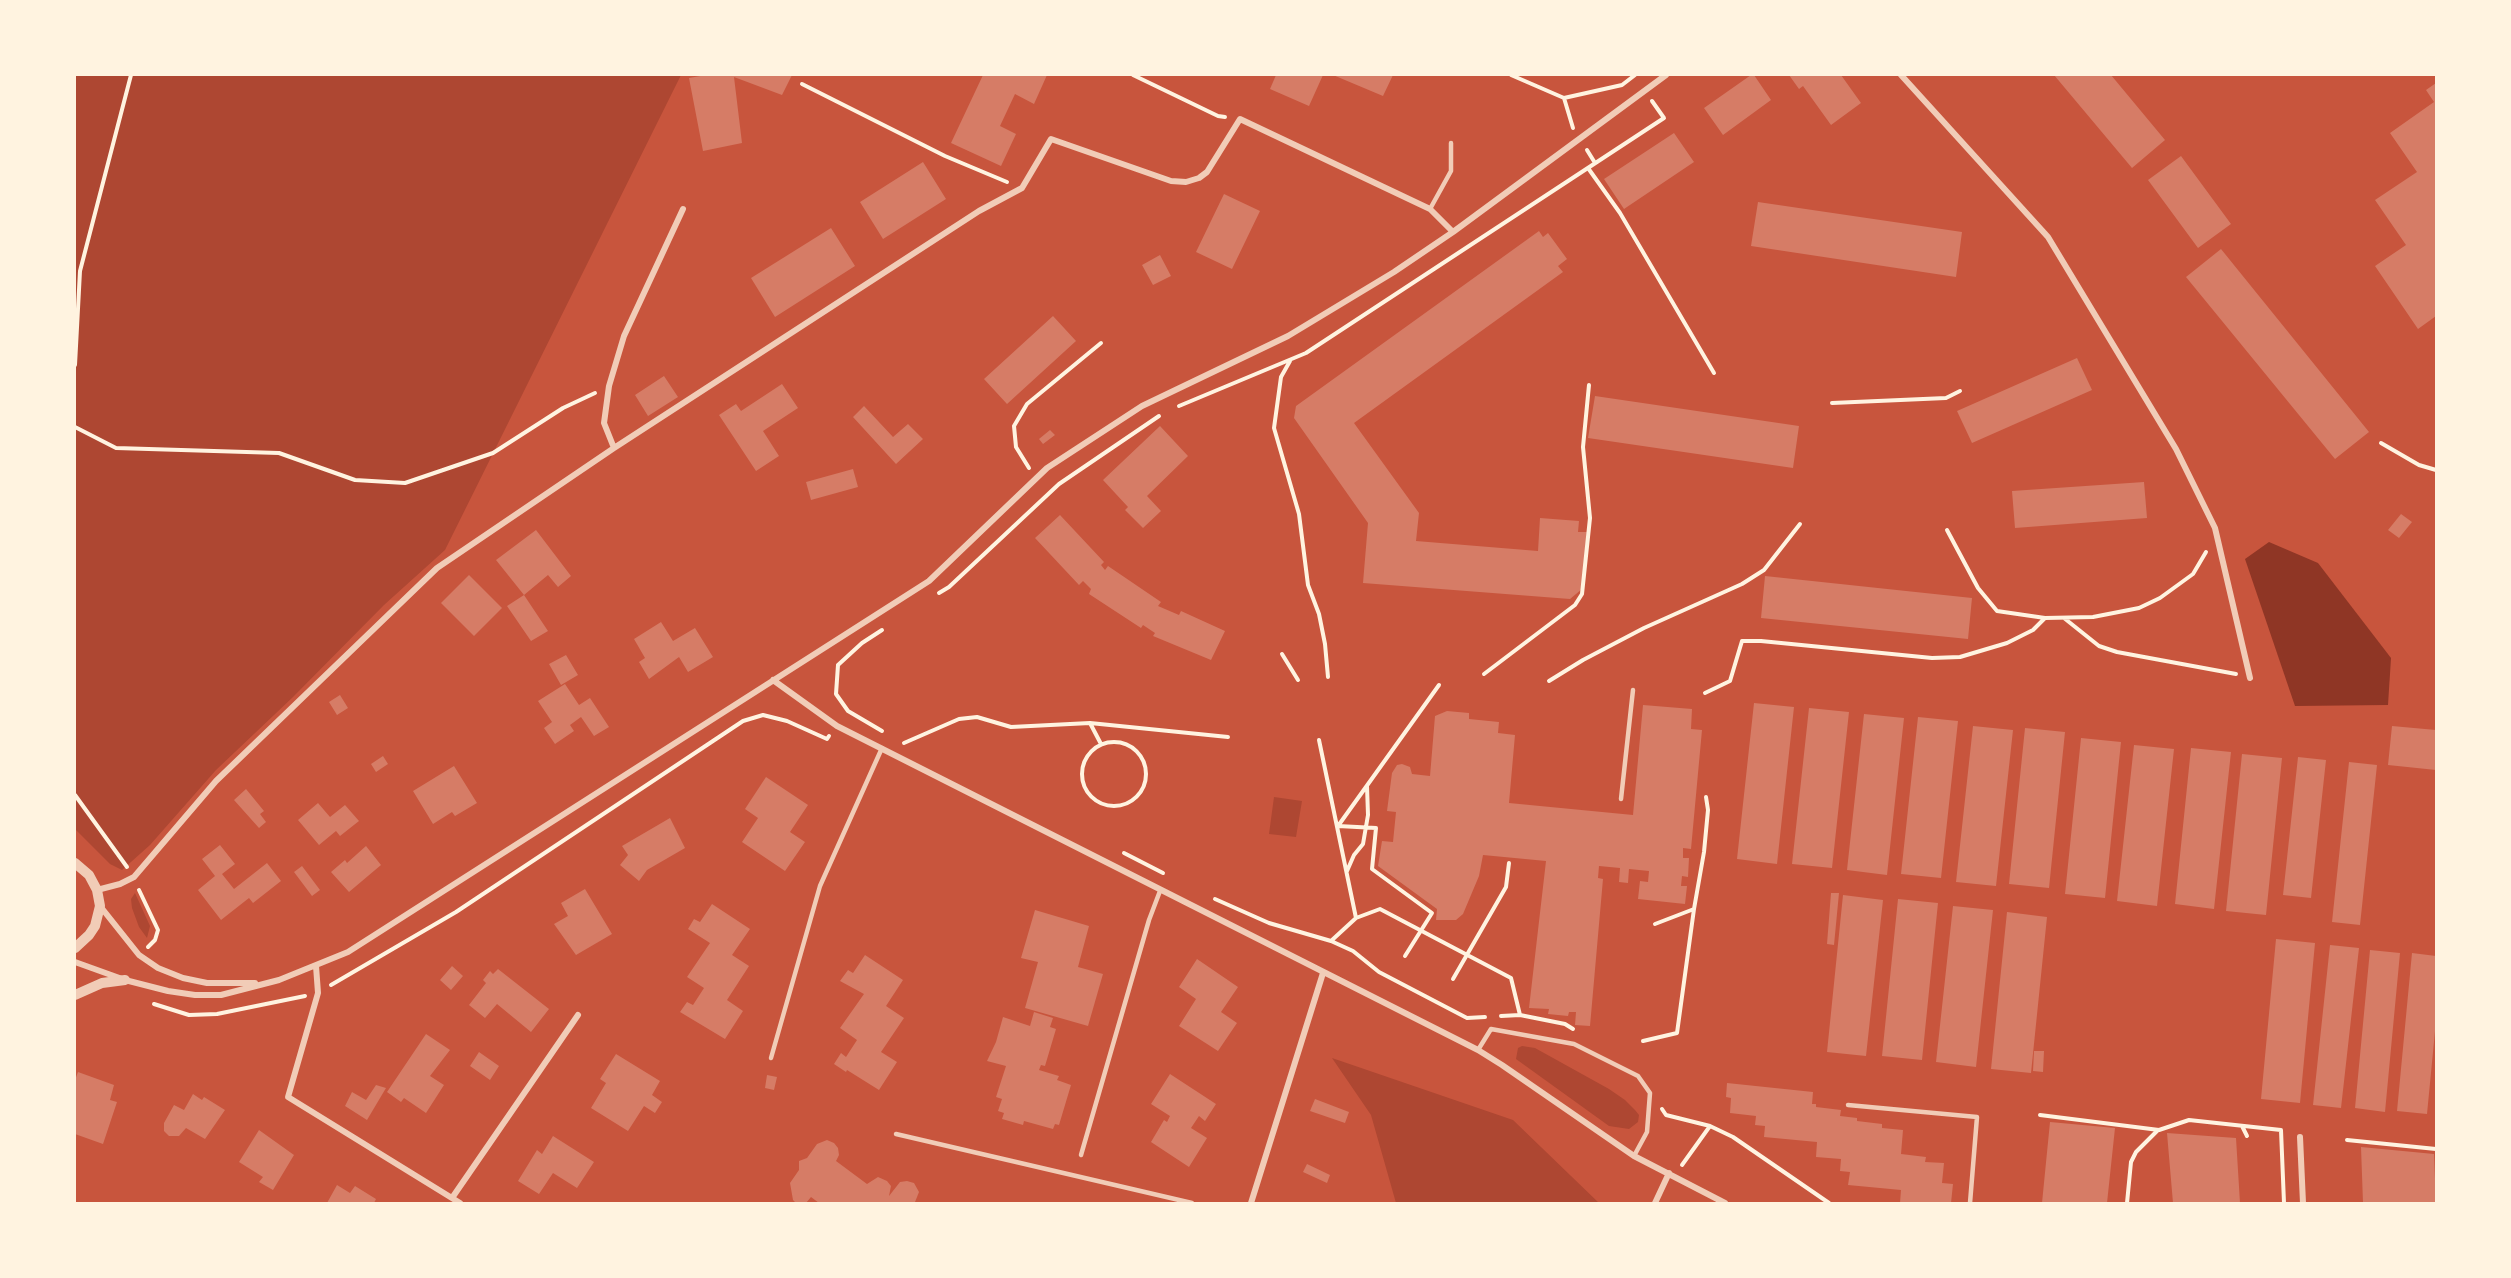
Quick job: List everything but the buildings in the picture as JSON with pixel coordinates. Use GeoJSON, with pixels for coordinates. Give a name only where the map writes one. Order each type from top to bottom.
{"type":"FeatureCollection","features":[{"type":"Feature","properties":{"kind":"street"},"geometry":{"type":"LineString","coordinates":[[75,855],[97,890],[100,906],[98,916],[75,960],[125,980],[168,991],[195,995],[221,995],[279,980],[348,952],[928,581],[1047,468],[1142,406],[1288,336],[1394,272],[1453,232],[1646,92],[1666,75]]}},
{"type":"Feature","properties":{"kind":"street"},"geometry":{"type":"LineString","coordinates":[[1901,75],[2048,237],[2176,448],[2215,528],[2250,678]]}},
{"type":"Feature","properties":{"kind":"street"},"geometry":{"type":"LineString","coordinates":[[97,890],[120,884],[134,877],[216,781],[437,568],[614,448],[979,211],[1022,188],[1051,139],[1171,181],[1186,182],[1199,178],[1207,172],[1240,119],[1430,209],[1453,232]]}},
{"type":"Feature","properties":{"kind":"street"},"geometry":{"type":"LineString","coordinates":[[614,448],[604,423],[609,386],[624,336],[683,209]]}},
{"type":"Feature","properties":{"kind":"street"},"geometry":{"type":"LineString","coordinates":[[773,680],[837,726],[1478,1050],[1634,1156],[1725,1203]]}},
{"type":"Feature","properties":{"kind":"street"},"geometry":{"type":"LineString","coordinates":[[75,863],[89,875]]}},
{"type":"Feature","properties":{"kind":"street"},"geometry":{"type":"LineString","coordinates":[[100,906],[139,955],[158,968],[183,978],[207,983],[243,985],[279,980]]}},
{"type":"Feature","properties":{"kind":"street"},"geometry":{"type":"LineString","coordinates":[[75,948],[89,935]]}},
{"type":"Feature","properties":{"kind":"street"},"geometry":{"type":"LineString","coordinates":[[316,966],[318,993],[288,1097],[460,1203]]}},
{"type":"Feature","properties":{"kind":"street"},"geometry":{"type":"LineString","coordinates":[[1251,1203],[1323,973]]}},
{"type":"Feature","properties":{"kind":"street"},"geometry":{"type":"LineString","coordinates":[[75,995],[102,983],[125,980]]}},
{"type":"Feature","properties":{"kind":"street"},"geometry":{"type":"LineString","coordinates":[[452,1198],[578,1015]]}},
{"type":"Feature","properties":{"kind":"street"},"geometry":{"type":"LineString","coordinates":[[2300,1137],[2303,1203]]}},
{"type":"Feature","properties":{"kind":"street"},"geometry":{"type":"LineString","coordinates":[[1655,1203],[1669,1173]]}},
{"type":"Feature","properties":{"kind":"lane"},"geometry":{"type":"LineString","coordinates":[[1430,209],[1451,171],[1451,143]]}},
{"type":"Feature","properties":{"kind":"lane"},"geometry":{"type":"LineString","coordinates":[[1621,799],[1633,690]]}},
{"type":"Feature","properties":{"kind":"lane"},"geometry":{"type":"LineString","coordinates":[[771,1058],[820,886],[883,748]]}},
{"type":"Feature","properties":{"kind":"lane"},"geometry":{"type":"LineString","coordinates":[[1081,1155],[1149,920],[1160,891]]}},
{"type":"Feature","properties":{"kind":"lane"},"geometry":{"type":"LineString","coordinates":[[1478,1050],[1491,1029],[1574,1044],[1638,1076],[1650,1093],[1647,1132],[1634,1156]]}},
{"type":"Feature","properties":{"kind":"lane"},"geometry":{"type":"LineString","coordinates":[[1848,1105],[1977,1117],[1970,1203]]}},
{"type":"Feature","properties":{"kind":"lane"},"geometry":{"type":"LineString","coordinates":[[896,1134],[1192,1203]]}},
{"type":"Feature","properties":{"kind":"path"},"geometry":{"type":"LineString","coordinates":[[75,365],[80,271],[131,75]]}},
{"type":"Feature","properties":{"kind":"path"},"geometry":{"type":"LineString","coordinates":[[1133,75],[1218,116],[1240,119]]}},
{"type":"Feature","properties":{"kind":"path"},"geometry":{"type":"LineString","coordinates":[[1172,409],[1306,353],[1664,118],[1636,75],[1622,85],[1563,98],[1511,75]]}},
{"type":"Feature","properties":{"kind":"path"},"geometry":{"type":"LineString","coordinates":[[802,84],[945,156],[1022,188]]}},
{"type":"Feature","properties":{"kind":"path"},"geometry":{"type":"LineString","coordinates":[[1588,168],[1620,213],[1714,373]]}},
{"type":"Feature","properties":{"kind":"path"},"geometry":{"type":"LineString","coordinates":[[1038,478],[1016,447],[1014,426],[1027,404],[1101,343]]}},
{"type":"Feature","properties":{"kind":"path"},"geometry":{"type":"LineString","coordinates":[[1291,360],[1281,377],[1274,428],[1299,514],[1308,585],[1323,634],[1328,677]]}},
{"type":"Feature","properties":{"kind":"path"},"geometry":{"type":"LineString","coordinates":[[1484,674],[1575,605],[1582,594],[1590,518],[1583,447],[1589,385]]}},
{"type":"Feature","properties":{"kind":"path"},"geometry":{"type":"LineString","coordinates":[[75,427],[117,448],[279,453],[355,480],[405,483],[493,453],[563,408],[609,386]]}},
{"type":"Feature","properties":{"kind":"path"},"geometry":{"type":"LineString","coordinates":[[1832,403],[1946,398],[1960,391]]}},
{"type":"Feature","properties":{"kind":"path"},"geometry":{"type":"LineString","coordinates":[[929,600],[949,587],[1059,484],[1162,413]]}},
{"type":"Feature","properties":{"kind":"path"},"geometry":{"type":"LineString","coordinates":[[2382,443],[2419,465],[2436,470]]}},
{"type":"Feature","properties":{"kind":"path"},"geometry":{"type":"LineString","coordinates":[[1550,681],[1583,660],[1644,628],[1742,584],[1764,570],[1800,525]]}},
{"type":"Feature","properties":{"kind":"path"},"geometry":{"type":"LineString","coordinates":[[1947,530],[1978,588],[1996,611],[2045,618],[2064,618],[2104,615],[2139,608],[2160,598],[2193,574],[2207,551],[2215,528]]}},
{"type":"Feature","properties":{"kind":"path"},"geometry":{"type":"LineString","coordinates":[[1705,693],[1730,681],[1742,641],[1932,658],[1960,657],[2007,643],[2033,630],[2045,618]]}},
{"type":"Feature","properties":{"kind":"path"},"geometry":{"type":"LineString","coordinates":[[2064,618],[2099,646],[2116,652],[2250,678]]}},
{"type":"Feature","properties":{"kind":"path"},"geometry":{"type":"LineString","coordinates":[[885,732],[848,711],[836,694],[838,665],[862,644],[891,625]]}},
{"type":"Feature","properties":{"kind":"path"},"geometry":{"type":"LineString","coordinates":[[1282,654],[1298,680]]}},
{"type":"Feature","properties":{"kind":"path"},"geometry":{"type":"LineString","coordinates":[[1338,826],[1439,685]]}},
{"type":"Feature","properties":{"kind":"path"},"geometry":{"type":"LineString","coordinates":[[904,743],[958,719],[977,717],[1011,727],[1090,723],[1228,737]]}},
{"type":"Feature","properties":{"kind":"path"},"geometry":{"type":"LineString","coordinates":[[1090,723],[1101,744]]}},
{"type":"Feature","properties":{"kind":"path"},"geometry":{"type":"LineString","coordinates":[[894,738],[914,748]]}},
{"type":"Feature","properties":{"kind":"path"},"geometry":{"type":"LineString","coordinates":[[1319,740],[1356,918]]}},
{"type":"Feature","properties":{"kind":"path"},"geometry":{"type":"LineString","coordinates":[[1112,741],[1122,742],[1132,747],[1140,755],[1145,765],[1144,787],[1129,803],[1118,806],[1098,803],[1084,788],[1082,767],[1085,758],[1101,744],[1112,741]]}},
{"type":"Feature","properties":{"kind":"path"},"geometry":{"type":"LineString","coordinates":[[1347,872],[1354,855],[1363,844],[1367,828],[1367,785]]}},
{"type":"Feature","properties":{"kind":"path"},"geometry":{"type":"LineString","coordinates":[[1643,1041],[1677,1033],[1704,852],[1708,810],[1706,797]]}},
{"type":"Feature","properties":{"kind":"path"},"geometry":{"type":"LineString","coordinates":[[1338,826],[1376,828],[1372,869],[1432,913],[1406,956]]}},
{"type":"Feature","properties":{"kind":"path"},"geometry":{"type":"LineString","coordinates":[[1117,850],[1144,861],[1172,878]]}},
{"type":"Feature","properties":{"kind":"path"},"geometry":{"type":"LineString","coordinates":[[1453,979],[1506,887],[1509,863]]}},
{"type":"Feature","properties":{"kind":"path"},"geometry":{"type":"LineString","coordinates":[[1214,898],[1269,923],[1331,941],[1353,951],[1389,978],[1467,1018],[1487,1017]]}},
{"type":"Feature","properties":{"kind":"path"},"geometry":{"type":"LineString","coordinates":[[1331,941],[1356,918],[1380,909],[1512,978],[1520,1015]]}},
{"type":"Feature","properties":{"kind":"path"},"geometry":{"type":"LineString","coordinates":[[1655,924],[1694,909]]}},
{"type":"Feature","properties":{"kind":"path"},"geometry":{"type":"LineString","coordinates":[[1497,1016],[1520,1015],[1565,1024],[1583,1034]]}},
{"type":"Feature","properties":{"kind":"path"},"geometry":{"type":"LineString","coordinates":[[1650,1093],[1666,1114],[1710,1126],[1733,1137],[1829,1203]]}},
{"type":"Feature","properties":{"kind":"path"},"geometry":{"type":"LineString","coordinates":[[2040,1115],[2159,1130]]}},
{"type":"Feature","properties":{"kind":"path"},"geometry":{"type":"LineString","coordinates":[[2127,1203],[2131,1162],[2136,1152],[2159,1130],[2175,1122],[2189,1120],[2281,1130],[2284,1203]]}},
{"type":"Feature","properties":{"kind":"path"},"geometry":{"type":"LineString","coordinates":[[1669,1173],[1683,1165],[1710,1126]]}},
{"type":"Feature","properties":{"kind":"path"},"geometry":{"type":"LineString","coordinates":[[2242,1126],[2247,1136]]}},
{"type":"Feature","properties":{"kind":"path"},"geometry":{"type":"LineString","coordinates":[[2347,1140],[2436,1149]]}},
{"type":"Feature","properties":{"kind":"shaded area"},"geometry":{"type":"Polygon","coordinates":[[[75,75],[681,75],[445,550],[384,605],[293,697],[216,770],[150,845],[122,870],[110,864],[75,829],[75,75]]]}},
{"type":"Feature","properties":{"kind":"shaded area"},"geometry":{"type":"Polygon","coordinates":[[[2269,542],[2318,563],[2391,658],[2388,705],[2295,706],[2245,559],[2269,542]]]}},
{"type":"Feature","properties":{"kind":"shaded area"},"geometry":{"type":"Polygon","coordinates":[[[1274,797],[1302,801],[1296,837],[1269,834],[1274,797]]]}},
{"type":"Feature","properties":{"kind":"shaded area"},"geometry":{"type":"Polygon","coordinates":[[[135,893],[150,926],[147,938],[139,927],[132,908],[131,899],[135,893]]]}},
{"type":"Feature","properties":{"kind":"shaded area"},"geometry":{"type":"Polygon","coordinates":[[[1522,1046],[1535,1048],[1609,1089],[1635,1110],[1639,1115],[1638,1122],[1629,1129],[1609,1126],[1516,1059],[1518,1048],[1522,1046]]]}},
{"type":"Feature","properties":{"kind":"shaded area"},"geometry":{"type":"Polygon","coordinates":[[[1332,1058],[1513,1120],[1599,1203],[1396,1203],[1371,1115],[1332,1058]]]}}]}
